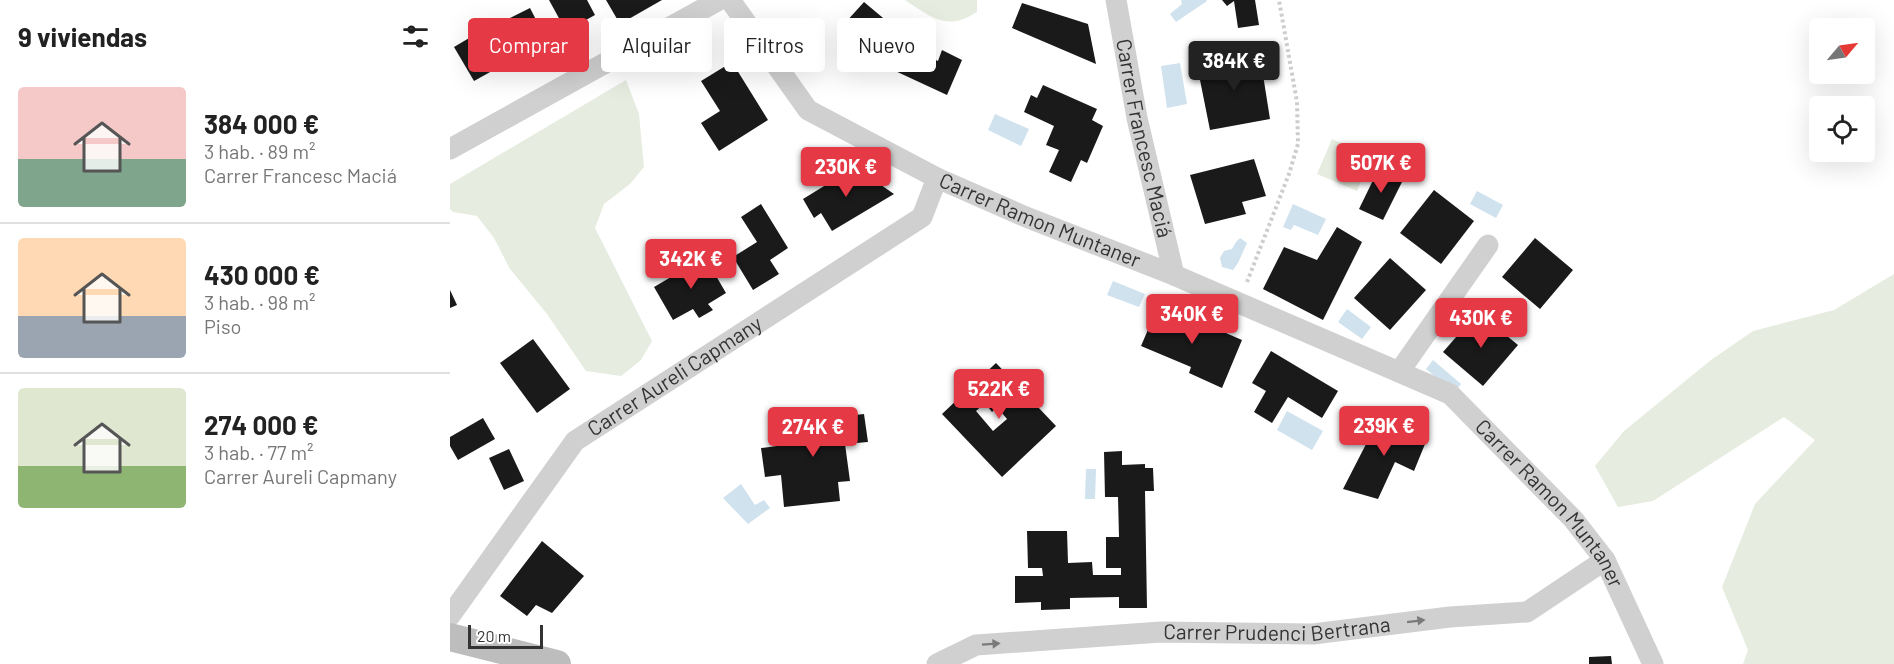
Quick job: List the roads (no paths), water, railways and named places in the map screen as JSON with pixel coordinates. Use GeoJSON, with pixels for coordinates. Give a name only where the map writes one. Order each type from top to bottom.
{"type":"FeatureCollection","features":[{"type":"Feature","properties":{"kind":"street"},"geometry":{"type":"LineString","coordinates":[[450,149],[719,0]]}},
{"type":"Feature","properties":{"kind":"street","name":"Carrer Ramon Muntaner"},"geometry":{"type":"LineString","coordinates":[[730,0],[808,110],[937,178],[1026,217],[1174,275],[1450,394],[1573,519],[1605,560],[1653,664]]}},
{"type":"Feature","properties":{"kind":"street","name":"Carrer Francesc Maciá"},"geometry":{"type":"LineString","coordinates":[[1116,0],[1137,118],[1174,275]]}},
{"type":"Feature","properties":{"kind":"street","name":"Carrer Aureli Capmany"},"geometry":{"type":"LineString","coordinates":[[450,616],[575,441],[922,217],[937,178]]}},
{"type":"Feature","properties":{"kind":"street"},"geometry":{"type":"LineString","coordinates":[[1399,372],[1488,245]]}},
{"type":"Feature","properties":{"kind":"street","name":"Carrer Prudenci Bertrana"},"geometry":{"type":"LineString","coordinates":[[937,664],[976,645],[1161,632],[1313,634],[1450,617],[1527,612],[1605,560]]}},
{"type":"Feature","properties":{"kind":"street"},"geometry":{"type":"LineString","coordinates":[[450,637],[557,664]]}},
{"type":"Feature","properties":{"kind":"water"},"geometry":{"type":"Polygon","coordinates":[[[1181,0],[1207,1],[1176,22],[1170,14],[1182,4],[1181,0]]]}},
{"type":"Feature","properties":{"kind":"water"},"geometry":{"type":"Polygon","coordinates":[[[1180,63],[1187,104],[1167,108],[1161,66],[1180,63]]]}},
{"type":"Feature","properties":{"kind":"water"},"geometry":{"type":"Polygon","coordinates":[[[995,114],[1029,129],[1021,146],[988,130],[995,114]]]}},
{"type":"Feature","properties":{"kind":"water"},"geometry":{"type":"Polygon","coordinates":[[[1477,191],[1503,205],[1496,218],[1470,204],[1477,191]]]}},
{"type":"Feature","properties":{"kind":"water"},"geometry":{"type":"Polygon","coordinates":[[[1293,204],[1326,219],[1318,235],[1294,225],[1291,230],[1283,227],[1293,204]]]}},
{"type":"Feature","properties":{"kind":"water"},"geometry":{"type":"Polygon","coordinates":[[[1240,238],[1247,243],[1238,263],[1233,270],[1222,267],[1220,258],[1224,251],[1232,249],[1240,238]]]}},
{"type":"Feature","properties":{"kind":"water"},"geometry":{"type":"Polygon","coordinates":[[[1113,281],[1145,294],[1139,307],[1107,295],[1113,281]]]}},
{"type":"Feature","properties":{"kind":"water"},"geometry":{"type":"Polygon","coordinates":[[[1347,309],[1371,327],[1362,339],[1338,322],[1347,309]]]}},
{"type":"Feature","properties":{"kind":"water"},"geometry":{"type":"Polygon","coordinates":[[[1433,360],[1461,384],[1454,393],[1426,369],[1433,360]]]}},
{"type":"Feature","properties":{"kind":"water"},"geometry":{"type":"Polygon","coordinates":[[[1287,411],[1323,431],[1312,450],[1277,430],[1287,411]]]}},
{"type":"Feature","properties":{"kind":"water"},"geometry":{"type":"Polygon","coordinates":[[[1086,469],[1096,469],[1095,499],[1085,499],[1086,469]]]}},
{"type":"Feature","properties":{"kind":"water"},"geometry":{"type":"Polygon","coordinates":[[[741,484],[755,505],[764,500],[770,508],[748,524],[723,498],[741,484]]]}}]}
